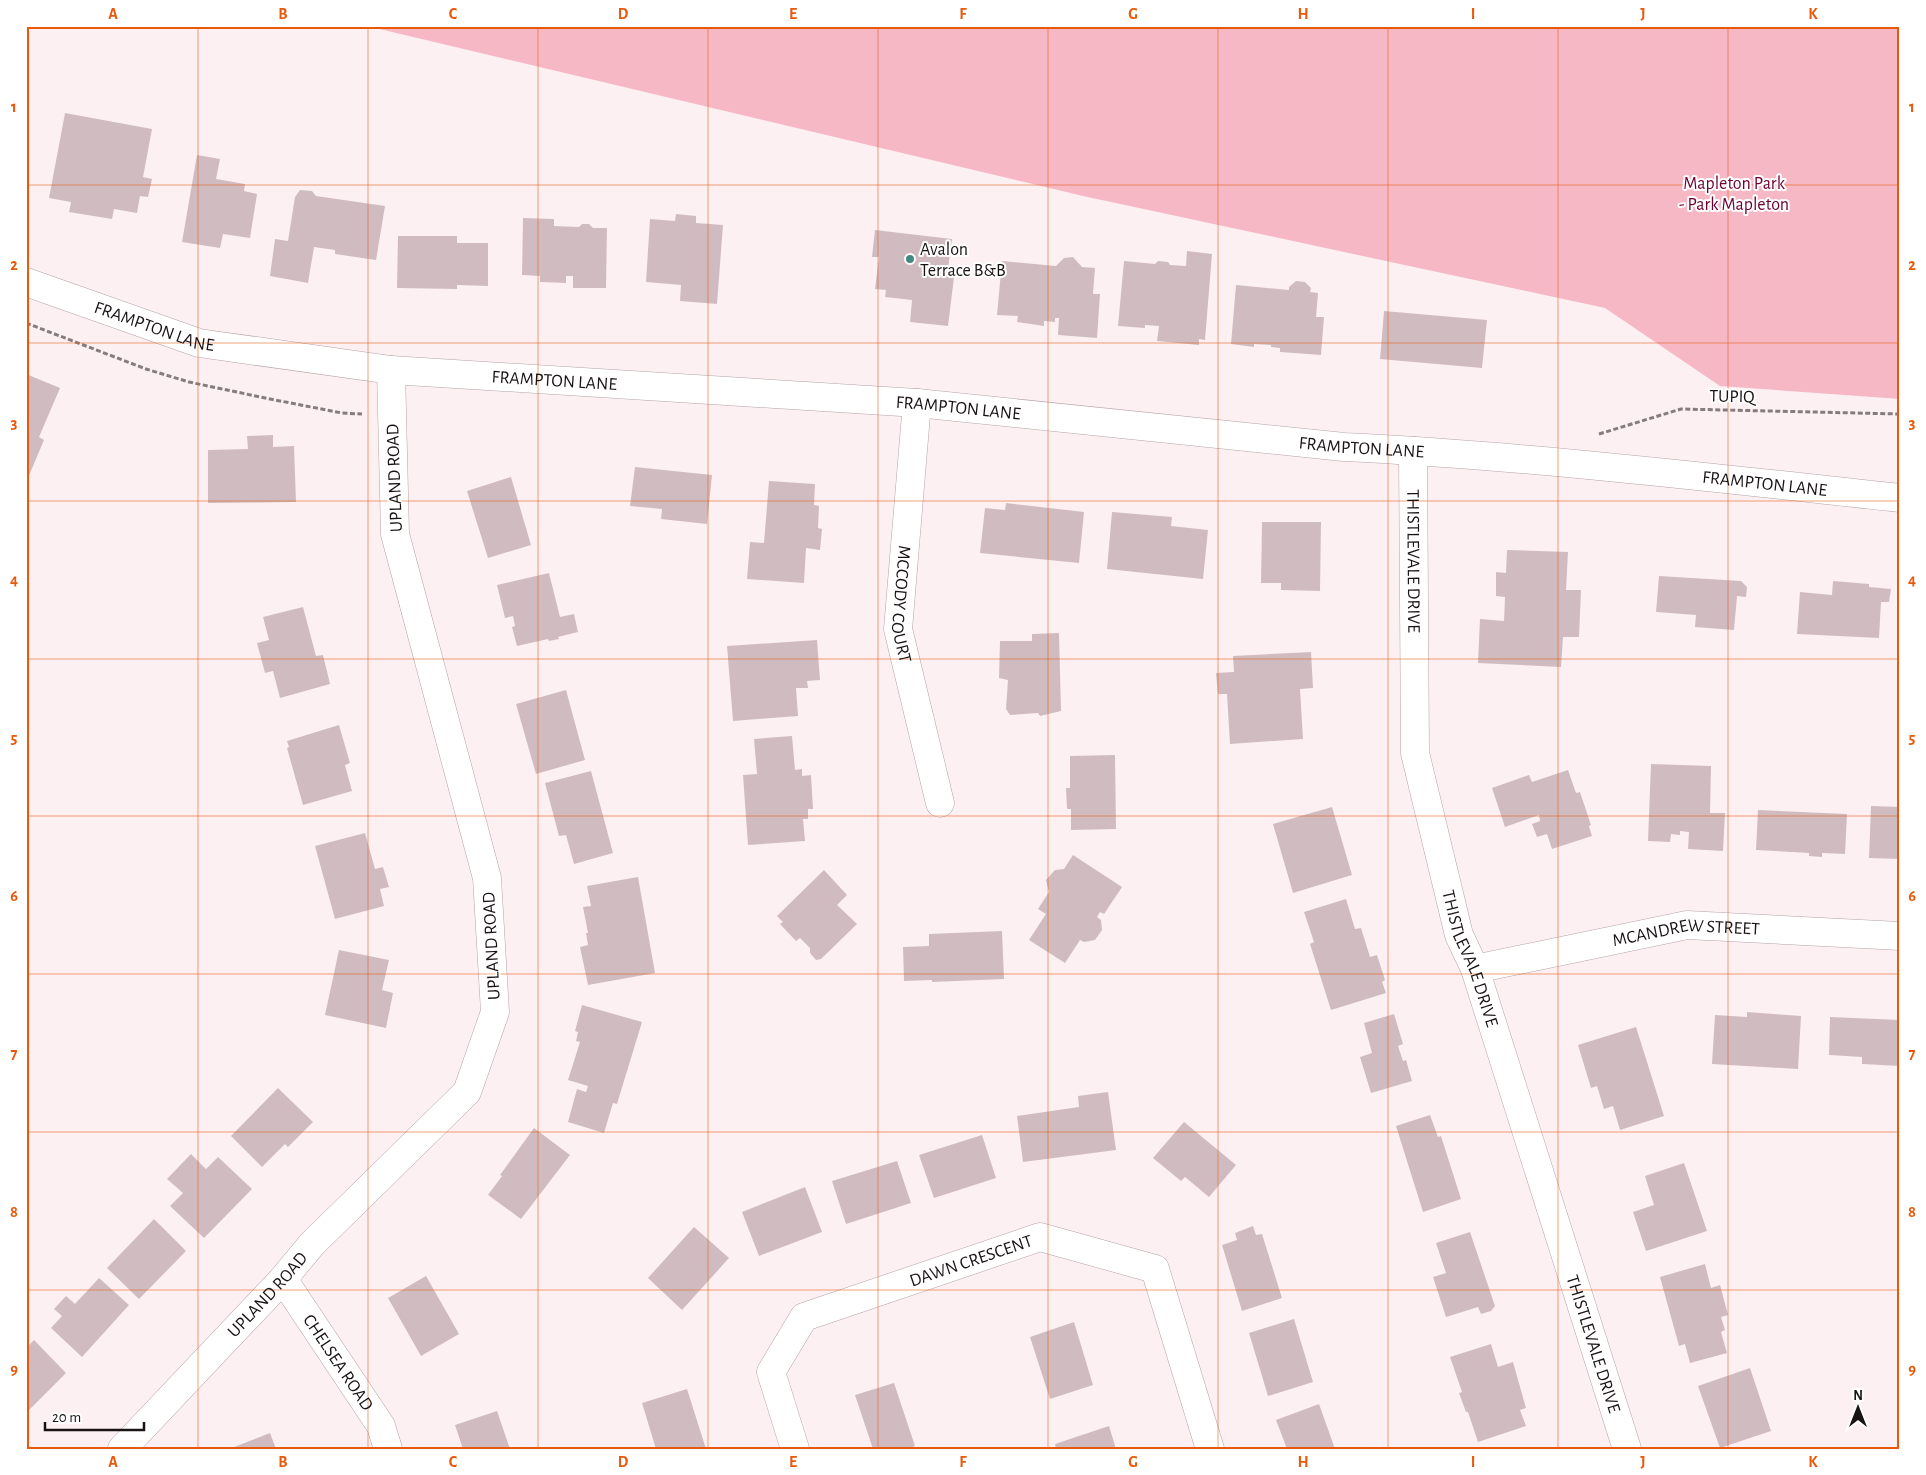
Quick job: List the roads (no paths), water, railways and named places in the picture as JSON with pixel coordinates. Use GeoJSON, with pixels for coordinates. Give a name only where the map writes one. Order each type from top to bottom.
{"type":"FeatureCollection","features":[{"type":"Feature","properties":{"kind":"street","name":"FRAMPTON LANE"},"geometry":{"type":"LineString","coordinates":[[26,282],[199,343],[391,370],[917,403],[1344,447],[1413,450],[1594,465],[1900,498]]}},
{"type":"Feature","properties":{"kind":"street","name":"UPLAND ROAD"},"geometry":{"type":"LineString","coordinates":[[122,1449],[283,1279],[312,1244],[467,1092],[495,1012],[487,878],[395,534],[391,370]]}},
{"type":"Feature","properties":{"kind":"street","name":"MCCODY COURT"},"geometry":{"type":"LineString","coordinates":[[917,403],[898,629],[940,803]]}},
{"type":"Feature","properties":{"kind":"street","name":"THISTLEVALE DRIVE"},"geometry":{"type":"LineString","coordinates":[[1413,450],[1415,753],[1459,935],[1475,970],[1626,1449]]}},
{"type":"Feature","properties":{"kind":"street","name":"MCANDREW STREET"},"geometry":{"type":"LineString","coordinates":[[1475,970],[1687,925],[1900,936]]}},
{"type":"Feature","properties":{"kind":"street","name":"DAWN CRESCENT"},"geometry":{"type":"LineString","coordinates":[[794,1449],[771,1372],[804,1317],[1040,1237],[1155,1269],[1210,1449]]}},
{"type":"Feature","properties":{"kind":"street","name":"CHELSEA ROAD"},"geometry":{"type":"LineString","coordinates":[[283,1279],[381,1426],[388,1449]]}},
{"type":"Feature","properties":{"kind":"place","name":"Avalon Terrace B&B"},"geometry":{"type":"Point","coordinates":[910,259]}},
{"type":"Feature","properties":{"kind":"park label","name":"Mapleton Park - Park Mapleton"},"geometry":{"type":"Point","coordinates":[1734,193]}}]}
